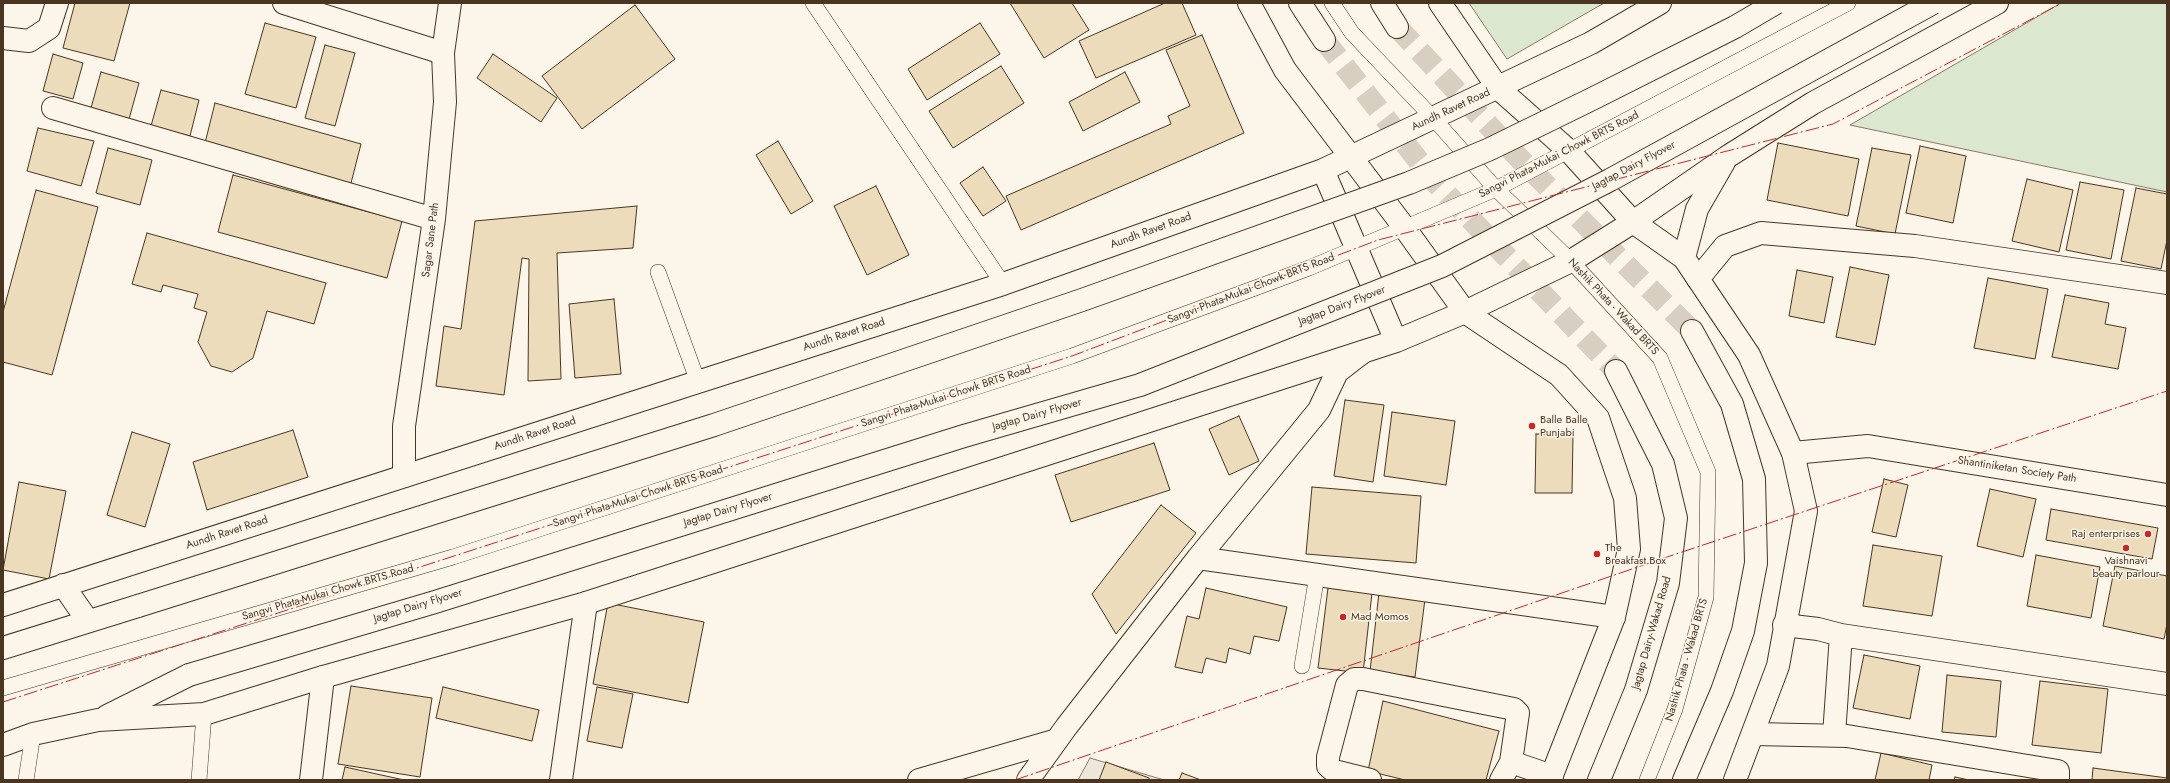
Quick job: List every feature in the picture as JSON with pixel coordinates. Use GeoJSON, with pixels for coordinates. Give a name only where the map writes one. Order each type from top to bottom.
{"type":"FeatureCollection","features":[{"type":"Feature","properties":{"kind":"main road"},"geometry":{"type":"LineString","coordinates":[[3,38],[29,40],[49,28],[58,3]]}},
{"type":"Feature","properties":{"kind":"main road"},"geometry":{"type":"LineString","coordinates":[[284,3],[443,52]]}},
{"type":"Feature","properties":{"kind":"main road","name":"Sagar Sane Path"},"geometry":{"type":"LineString","coordinates":[[404,476],[404,426],[434,219],[445,102],[443,52],[450,3]]}},
{"type":"Feature","properties":{"kind":"main road"},"geometry":{"type":"LineString","coordinates":[[1249,3],[1285,70],[1404,227],[1465,312],[1560,375],[1598,418],[1625,498],[1629,549],[1614,617],[1551,778],[1506,771],[1518,713],[1514,709],[1363,679],[1354,679],[1347,685],[1328,757],[1328,766],[1334,771],[1370,780]]}},
{"type":"Feature","properties":{"kind":"main road"},"geometry":{"type":"LineString","coordinates":[[1300,3],[1324,40]]}},
{"type":"Feature","properties":{"kind":"main road"},"geometry":{"type":"LineString","coordinates":[[1382,3],[1398,27]]}},
{"type":"Feature","properties":{"kind":"main road"},"geometry":{"type":"LineString","coordinates":[[1440,3],[1498,88],[1569,151],[1633,222],[1684,258],[1749,355],[1793,453],[1806,511],[1784,625],[1778,666],[1754,734],[1735,780]]}},
{"type":"Feature","properties":{"kind":"main road","name":"Aundh Ravet Road"},"geometry":{"type":"LineString","coordinates":[[3,605],[1003,284],[1323,170],[1350,156],[1434,119],[1591,43],[1660,3]]}},
{"type":"Feature","properties":{"kind":"main road"},"geometry":{"type":"LineString","coordinates":[[3,648],[714,425],[1082,300],[1409,183],[1490,149],[1578,106],[1735,27],[1776,3]]}},
{"type":"Feature","properties":{"kind":"main road","name":"Jagtap Dairy Flyover"},"geometry":{"type":"LineString","coordinates":[[98,720],[189,675],[435,602],[964,436],[1140,385],[1442,266],[1610,180],[1933,3]]}},
{"type":"Feature","properties":{"kind":"main road"},"geometry":{"type":"LineString","coordinates":[[3,745],[33,734],[98,720],[204,714],[323,677],[586,603],[1363,352],[1396,340],[1465,312],[1571,261],[1633,222],[1727,157],[1813,103],[1997,3]]}},
{"type":"Feature","properties":{"kind":"main road"},"geometry":{"type":"LineString","coordinates":[[53,108],[434,219]]}},
{"type":"Feature","properties":{"kind":"main road"},"geometry":{"type":"LineString","coordinates":[[1684,258],[1697,209],[1727,157]]}},
{"type":"Feature","properties":{"kind":"main road"},"geometry":{"type":"LineString","coordinates":[[1323,170],[1396,340]]}},
{"type":"Feature","properties":{"kind":"main road"},"geometry":{"type":"LineString","coordinates":[[1698,279],[1725,246],[1761,233],[1915,246],[2167,283]]}},
{"type":"Feature","properties":{"kind":"main road"},"geometry":{"type":"LineString","coordinates":[[1684,780],[1722,691],[1742,631],[1756,563],[1754,479],[1732,404],[1692,331]]}},
{"type":"Feature","properties":{"kind":"main road"},"geometry":{"type":"LineString","coordinates":[[1028,780],[1057,740],[1198,558],[1319,410],[1337,372],[1363,352]]}},
{"type":"Feature","properties":{"kind":"main road","name":"Jagtap Dairy-Wakad Road"},"geometry":{"type":"LineString","coordinates":[[1599,780],[1636,690],[1668,584],[1676,518],[1663,464],[1616,371]]}},
{"type":"Feature","properties":{"kind":"main road","name":"Shantiniketan Society Path"},"geometry":{"type":"LineString","coordinates":[[1793,453],[1868,446],[2167,495]]}},
{"type":"Feature","properties":{"kind":"main road"},"geometry":{"type":"LineString","coordinates":[[1198,558],[1614,617]]}},
{"type":"Feature","properties":{"kind":"main road"},"geometry":{"type":"LineString","coordinates":[[63,585],[88,621]]}},
{"type":"Feature","properties":{"kind":"main road"},"geometry":{"type":"LineString","coordinates":[[561,780],[586,603]]}},
{"type":"Feature","properties":{"kind":"main road"},"geometry":{"type":"LineString","coordinates":[[1784,625],[1818,629],[1841,635],[2167,684]]}},
{"type":"Feature","properties":{"kind":"main road"},"geometry":{"type":"LineString","coordinates":[[1834,735],[1841,635]]}},
{"type":"Feature","properties":{"kind":"main road"},"geometry":{"type":"LineString","coordinates":[[311,780],[323,677]]}},
{"type":"Feature","properties":{"kind":"main road"},"geometry":{"type":"LineString","coordinates":[[1754,734],[1834,735],[2058,771],[2058,780]]}},
{"type":"Feature","properties":{"kind":"main road"},"geometry":{"type":"LineString","coordinates":[[919,780],[1057,740]]}},
{"type":"Feature","properties":{"kind":"lane"},"geometry":{"type":"LineString","coordinates":[[813,3],[1003,284]]}},
{"type":"Feature","properties":{"kind":"lane","name":"Nashik Phata - Wakad BRTS"},"geometry":{"type":"LineString","coordinates":[[1332,3],[1352,33],[1434,119],[1496,189],[1571,261],[1660,358],[1708,472],[1706,597],[1675,709],[1647,780]]}},
{"type":"Feature","properties":{"kind":"lane","name":"Sangvi Phata-Mukai Chowk BRTS Road"},"geometry":{"type":"LineString","coordinates":[[3,688],[453,557],[1072,356],[1357,248],[1496,189],[1848,3]]}},
{"type":"Feature","properties":{"kind":"lane"},"geometry":{"type":"LineString","coordinates":[[658,272],[698,382]]}},
{"type":"Feature","properties":{"kind":"lane"},"geometry":{"type":"LineString","coordinates":[[1302,666],[1318,575]]}},
{"type":"Feature","properties":{"kind":"lane"},"geometry":{"type":"LineString","coordinates":[[199,780],[204,714]]}},
{"type":"Feature","properties":{"kind":"lane"},"geometry":{"type":"LineString","coordinates":[[26,780],[33,734]]}},
{"type":"Feature","properties":{"kind":"green space"},"geometry":{"type":"Polygon","coordinates":[[[1469,3],[1604,3],[1507,59],[1469,3]]]}},
{"type":"Feature","properties":{"kind":"green space"},"geometry":{"type":"Polygon","coordinates":[[[2061,3],[2167,3],[2167,192],[1850,125],[2061,3]]]}},
{"type":"Feature","properties":{"kind":"shaded area"},"geometry":{"type":"Polygon","coordinates":[[[1090,758],[1164,780],[1078,780],[1090,758]]]}},
{"type":"Feature","properties":{"kind":"building"},"geometry":{"type":"Polygon","coordinates":[[[75,3],[130,3],[114,61],[63,48],[75,3]]]}},
{"type":"Feature","properties":{"kind":"building"},"geometry":{"type":"Polygon","coordinates":[[[1010,3],[1072,3],[1089,30],[1044,58],[1010,3]]]}},
{"type":"Feature","properties":{"kind":"building"},"geometry":{"type":"Polygon","coordinates":[[[1165,3],[1182,3],[1196,35],[1096,78],[1079,41],[1165,3]]]}},
{"type":"Feature","properties":{"kind":"building"},"geometry":{"type":"Polygon","coordinates":[[[635,5],[675,59],[582,129],[542,76],[635,5]]]}},
{"type":"Feature","properties":{"kind":"building"},"geometry":{"type":"Polygon","coordinates":[[[265,23],[316,37],[296,108],[245,94],[265,23]]]}},
{"type":"Feature","properties":{"kind":"building"},"geometry":{"type":"Polygon","coordinates":[[[980,23],[1000,54],[927,100],[908,69],[980,23]]]}},
{"type":"Feature","properties":{"kind":"building"},"geometry":{"type":"Polygon","coordinates":[[[1202,35],[1244,133],[1021,230],[1006,196],[1171,124],[1168,116],[1190,106],[1166,50],[1202,35]]]}},
{"type":"Feature","properties":{"kind":"building"},"geometry":{"type":"Polygon","coordinates":[[[325,45],[355,53],[335,126],[305,118],[325,45]]]}},
{"type":"Feature","properties":{"kind":"building"},"geometry":{"type":"Polygon","coordinates":[[[53,54],[83,63],[73,99],[43,91],[53,54]]]}},
{"type":"Feature","properties":{"kind":"building"},"geometry":{"type":"Polygon","coordinates":[[[493,54],[557,98],[541,122],[477,78],[493,54]]]}},
{"type":"Feature","properties":{"kind":"building"},"geometry":{"type":"Polygon","coordinates":[[[1001,66],[1024,103],[953,148],[929,111],[1001,66]]]}},
{"type":"Feature","properties":{"kind":"building"},"geometry":{"type":"Polygon","coordinates":[[[101,72],[139,83],[129,119],[91,108],[101,72]]]}},
{"type":"Feature","properties":{"kind":"building"},"geometry":{"type":"Polygon","coordinates":[[[1125,72],[1140,102],[1083,131],[1069,102],[1125,72]]]}},
{"type":"Feature","properties":{"kind":"building"},"geometry":{"type":"Polygon","coordinates":[[[161,90],[199,100],[190,136],[151,126],[161,90]]]}},
{"type":"Feature","properties":{"kind":"building"},"geometry":{"type":"Polygon","coordinates":[[[215,103],[361,144],[350,187],[204,147],[215,103]]]}},
{"type":"Feature","properties":{"kind":"building"},"geometry":{"type":"Polygon","coordinates":[[[38,128],[94,141],[81,186],[27,171],[38,128]]]}},
{"type":"Feature","properties":{"kind":"building"},"geometry":{"type":"Polygon","coordinates":[[[778,141],[813,201],[791,214],[756,155],[778,141]]]}},
{"type":"Feature","properties":{"kind":"building"},"geometry":{"type":"Polygon","coordinates":[[[1778,143],[1859,159],[1848,216],[1767,200],[1778,143]]]}},
{"type":"Feature","properties":{"kind":"building"},"geometry":{"type":"Polygon","coordinates":[[[1920,146],[1966,156],[1953,223],[1906,213],[1920,146]]]}},
{"type":"Feature","properties":{"kind":"building"},"geometry":{"type":"Polygon","coordinates":[[[108,148],[152,160],[140,205],[96,193],[108,148]]]}},
{"type":"Feature","properties":{"kind":"building"},"geometry":{"type":"Polygon","coordinates":[[[1872,148],[1911,155],[1895,234],[1856,226],[1872,148]]]}},
{"type":"Feature","properties":{"kind":"building"},"geometry":{"type":"Polygon","coordinates":[[[983,167],[1006,201],[983,216],[960,183],[983,167]]]}},
{"type":"Feature","properties":{"kind":"building"},"geometry":{"type":"Polygon","coordinates":[[[233,175],[402,221],[387,278],[218,232],[233,175]]]}},
{"type":"Feature","properties":{"kind":"building"},"geometry":{"type":"Polygon","coordinates":[[[2027,179],[2073,190],[2059,252],[2012,241],[2027,179]]]}},
{"type":"Feature","properties":{"kind":"building"},"geometry":{"type":"Polygon","coordinates":[[[2080,182],[2124,190],[2111,259],[2066,250],[2080,182]]]}},
{"type":"Feature","properties":{"kind":"building"},"geometry":{"type":"Polygon","coordinates":[[[876,186],[909,255],[867,275],[834,206],[876,186]]]}},
{"type":"Feature","properties":{"kind":"building"},"geometry":{"type":"Polygon","coordinates":[[[2136,188],[2167,194],[2167,240],[2161,269],[2121,261],[2136,188]]]}},
{"type":"Feature","properties":{"kind":"building"},"geometry":{"type":"Polygon","coordinates":[[[36,190],[98,207],[52,375],[3,362],[3,312],[36,190]]]}},
{"type":"Feature","properties":{"kind":"building"},"geometry":{"type":"Polygon","coordinates":[[[637,206],[633,248],[557,253],[561,379],[528,381],[529,259],[522,258],[504,395],[436,386],[444,326],[461,329],[475,221],[637,206]]]}},
{"type":"Feature","properties":{"kind":"building"},"geometry":{"type":"Polygon","coordinates":[[[147,233],[326,283],[314,324],[267,311],[253,358],[232,372],[211,366],[198,342],[207,312],[194,308],[198,294],[163,285],[161,292],[132,284],[147,233]]]}},
{"type":"Feature","properties":{"kind":"building"},"geometry":{"type":"Polygon","coordinates":[[[1850,267],[1889,275],[1875,345],[1836,337],[1850,267]]]}},
{"type":"Feature","properties":{"kind":"building"},"geometry":{"type":"Polygon","coordinates":[[[1797,270],[1833,277],[1824,323],[1789,316],[1797,270]]]}},
{"type":"Feature","properties":{"kind":"building"},"geometry":{"type":"Polygon","coordinates":[[[1988,278],[2048,289],[2035,359],[1974,348],[1988,278]]]}},
{"type":"Feature","properties":{"kind":"building"},"geometry":{"type":"Polygon","coordinates":[[[2065,295],[2109,303],[2105,324],[2126,328],[2118,369],[2052,357],[2065,295]]]}},
{"type":"Feature","properties":{"kind":"building"},"geometry":{"type":"Polygon","coordinates":[[[614,299],[621,374],[575,378],[569,304],[614,299]]]}},
{"type":"Feature","properties":{"kind":"building"},"geometry":{"type":"Polygon","coordinates":[[[1345,400],[1384,405],[1373,482],[1334,476],[1345,400]]]}},
{"type":"Feature","properties":{"kind":"building"},"geometry":{"type":"Polygon","coordinates":[[[1392,412],[1455,421],[1446,485],[1384,476],[1392,412]]]}},
{"type":"Feature","properties":{"kind":"building"},"geometry":{"type":"Polygon","coordinates":[[[1239,416],[1259,461],[1229,475],[1209,429],[1239,416]]]}},
{"type":"Feature","properties":{"kind":"building"},"geometry":{"type":"Polygon","coordinates":[[[293,430],[308,477],[207,510],[193,462],[293,430]]]}},
{"type":"Feature","properties":{"kind":"building"},"geometry":{"type":"Polygon","coordinates":[[[132,432],[170,444],[145,527],[107,515],[132,432]]]}},
{"type":"Feature","properties":{"kind":"building"},"geometry":{"type":"Polygon","coordinates":[[[1536,434],[1573,434],[1572,493],[1535,493],[1536,434]]]}},
{"type":"Feature","properties":{"kind":"building"},"geometry":{"type":"Polygon","coordinates":[[[1154,443],[1170,490],[1071,522],[1055,475],[1154,443]]]}},
{"type":"Feature","properties":{"kind":"building"},"geometry":{"type":"Polygon","coordinates":[[[1884,479],[1908,485],[1896,537],[1872,532],[1884,479]]]}},
{"type":"Feature","properties":{"kind":"building"},"geometry":{"type":"Polygon","coordinates":[[[19,482],[66,491],[49,579],[3,570],[19,482]]]}},
{"type":"Feature","properties":{"kind":"building"},"geometry":{"type":"Polygon","coordinates":[[[1312,487],[1421,496],[1416,563],[1306,554],[1312,487]]]}},
{"type":"Feature","properties":{"kind":"building"},"geometry":{"type":"Polygon","coordinates":[[[1990,489],[2036,499],[2023,557],[1977,546],[1990,489]]]}},
{"type":"Feature","properties":{"kind":"building"},"geometry":{"type":"Polygon","coordinates":[[[1161,505],[1196,533],[1116,634],[1092,594],[1161,505]]]}},
{"type":"Feature","properties":{"kind":"building"},"geometry":{"type":"Polygon","coordinates":[[[2051,509],[2158,528],[2152,559],[2046,540],[2051,509]]]}},
{"type":"Feature","properties":{"kind":"building"},"geometry":{"type":"Polygon","coordinates":[[[1873,545],[1942,556],[1932,616],[1863,606],[1873,545]]]}},
{"type":"Feature","properties":{"kind":"building"},"geometry":{"type":"Polygon","coordinates":[[[2036,555],[2100,567],[2091,618],[2027,606],[2036,555]]]}},
{"type":"Feature","properties":{"kind":"building"},"geometry":{"type":"Polygon","coordinates":[[[2115,566],[2167,576],[2167,624],[2164,639],[2103,626],[2115,566]]]}},
{"type":"Feature","properties":{"kind":"building"},"geometry":{"type":"Polygon","coordinates":[[[1206,588],[1287,607],[1279,641],[1254,636],[1250,654],[1229,648],[1226,663],[1206,658],[1202,673],[1175,667],[1187,616],[1199,619],[1206,588]]]}},
{"type":"Feature","properties":{"kind":"building"},"geometry":{"type":"Polygon","coordinates":[[[1328,588],[1372,593],[1363,673],[1318,668],[1328,588]]]}},
{"type":"Feature","properties":{"kind":"building"},"geometry":{"type":"Polygon","coordinates":[[[1379,593],[1425,599],[1415,677],[1370,671],[1379,593]]]}},
{"type":"Feature","properties":{"kind":"building"},"geometry":{"type":"Polygon","coordinates":[[[608,603],[704,622],[688,703],[593,684],[608,603]]]}},
{"type":"Feature","properties":{"kind":"building"},"geometry":{"type":"Polygon","coordinates":[[[1864,655],[1920,666],[1910,719],[1853,708],[1864,655]]]}},
{"type":"Feature","properties":{"kind":"building"},"geometry":{"type":"Polygon","coordinates":[[[1947,675],[2001,681],[1996,737],[1942,732],[1947,675]]]}},
{"type":"Feature","properties":{"kind":"building"},"geometry":{"type":"Polygon","coordinates":[[[2040,681],[2108,689],[2101,753],[2032,745],[2040,681]]]}},
{"type":"Feature","properties":{"kind":"building"},"geometry":{"type":"Polygon","coordinates":[[[351,686],[432,698],[420,777],[338,764],[351,686]]]}},
{"type":"Feature","properties":{"kind":"building"},"geometry":{"type":"Polygon","coordinates":[[[443,687],[539,710],[532,741],[436,718],[443,687]]]}},
{"type":"Feature","properties":{"kind":"building"},"geometry":{"type":"Polygon","coordinates":[[[597,687],[633,694],[622,748],[587,741],[597,687]]]}},
{"type":"Feature","properties":{"kind":"building"},"geometry":{"type":"Polygon","coordinates":[[[1383,701],[1499,731],[1486,780],[1405,780],[1368,771],[1383,701]]]}},
{"type":"Feature","properties":{"kind":"building"},"geometry":{"type":"Polygon","coordinates":[[[1881,753],[1932,765],[1929,780],[1875,780],[1881,753]]]}},
{"type":"Feature","properties":{"kind":"building"},"geometry":{"type":"Polygon","coordinates":[[[1106,762],[1149,778],[1149,780],[1099,780],[1106,762]]]}},
{"type":"Feature","properties":{"kind":"building"},"geometry":{"type":"Polygon","coordinates":[[[345,767],[404,780],[342,780],[345,767]]]}},
{"type":"Feature","properties":{"kind":"building"},"geometry":{"type":"Polygon","coordinates":[[[2093,768],[2167,778],[2167,780],[2092,780],[2093,768]]]}},
{"type":"Feature","properties":{"kind":"building"},"geometry":{"type":"Polygon","coordinates":[[[1182,773],[1201,780],[1179,780],[1182,773]]]}},
{"type":"Feature","properties":{"kind":"building"},"geometry":{"type":"Polygon","coordinates":[[[1955,777],[1969,780],[1954,780],[1955,777]]]}},
{"type":"Feature","properties":{"kind":"tunnel"},"geometry":{"type":"LineString","coordinates":[[1397,27],[1519,158],[1692,331]]}},
{"type":"Feature","properties":{"kind":"tunnel"},"geometry":{"type":"LineString","coordinates":[[1324,40],[1436,183],[1616,371]]}},
{"type":"Feature","properties":{"kind":"power"},"geometry":{"type":"LineString","coordinates":[[3,702],[1072,356],[1378,240],[1833,124],[2062,3]]}},
{"type":"Feature","properties":{"kind":"power"},"geometry":{"type":"LineString","coordinates":[[1015,780],[1670,556],[2167,391]]}},
{"type":"Feature","properties":{"kind":"place","name":"Balle Balle Punjabi"},"geometry":{"type":"Point","coordinates":[1532,426]}},
{"type":"Feature","properties":{"kind":"place","name":"Raj enterprises"},"geometry":{"type":"Point","coordinates":[2148,534]}},
{"type":"Feature","properties":{"kind":"place","name":"Vaishnavi beauty parlour"},"geometry":{"type":"Point","coordinates":[2126,548]}},
{"type":"Feature","properties":{"kind":"place","name":"The Breakfast Box"},"geometry":{"type":"Point","coordinates":[1597,554]}},
{"type":"Feature","properties":{"kind":"place","name":"Mad Momos"},"geometry":{"type":"Point","coordinates":[1343,617]}}]}
